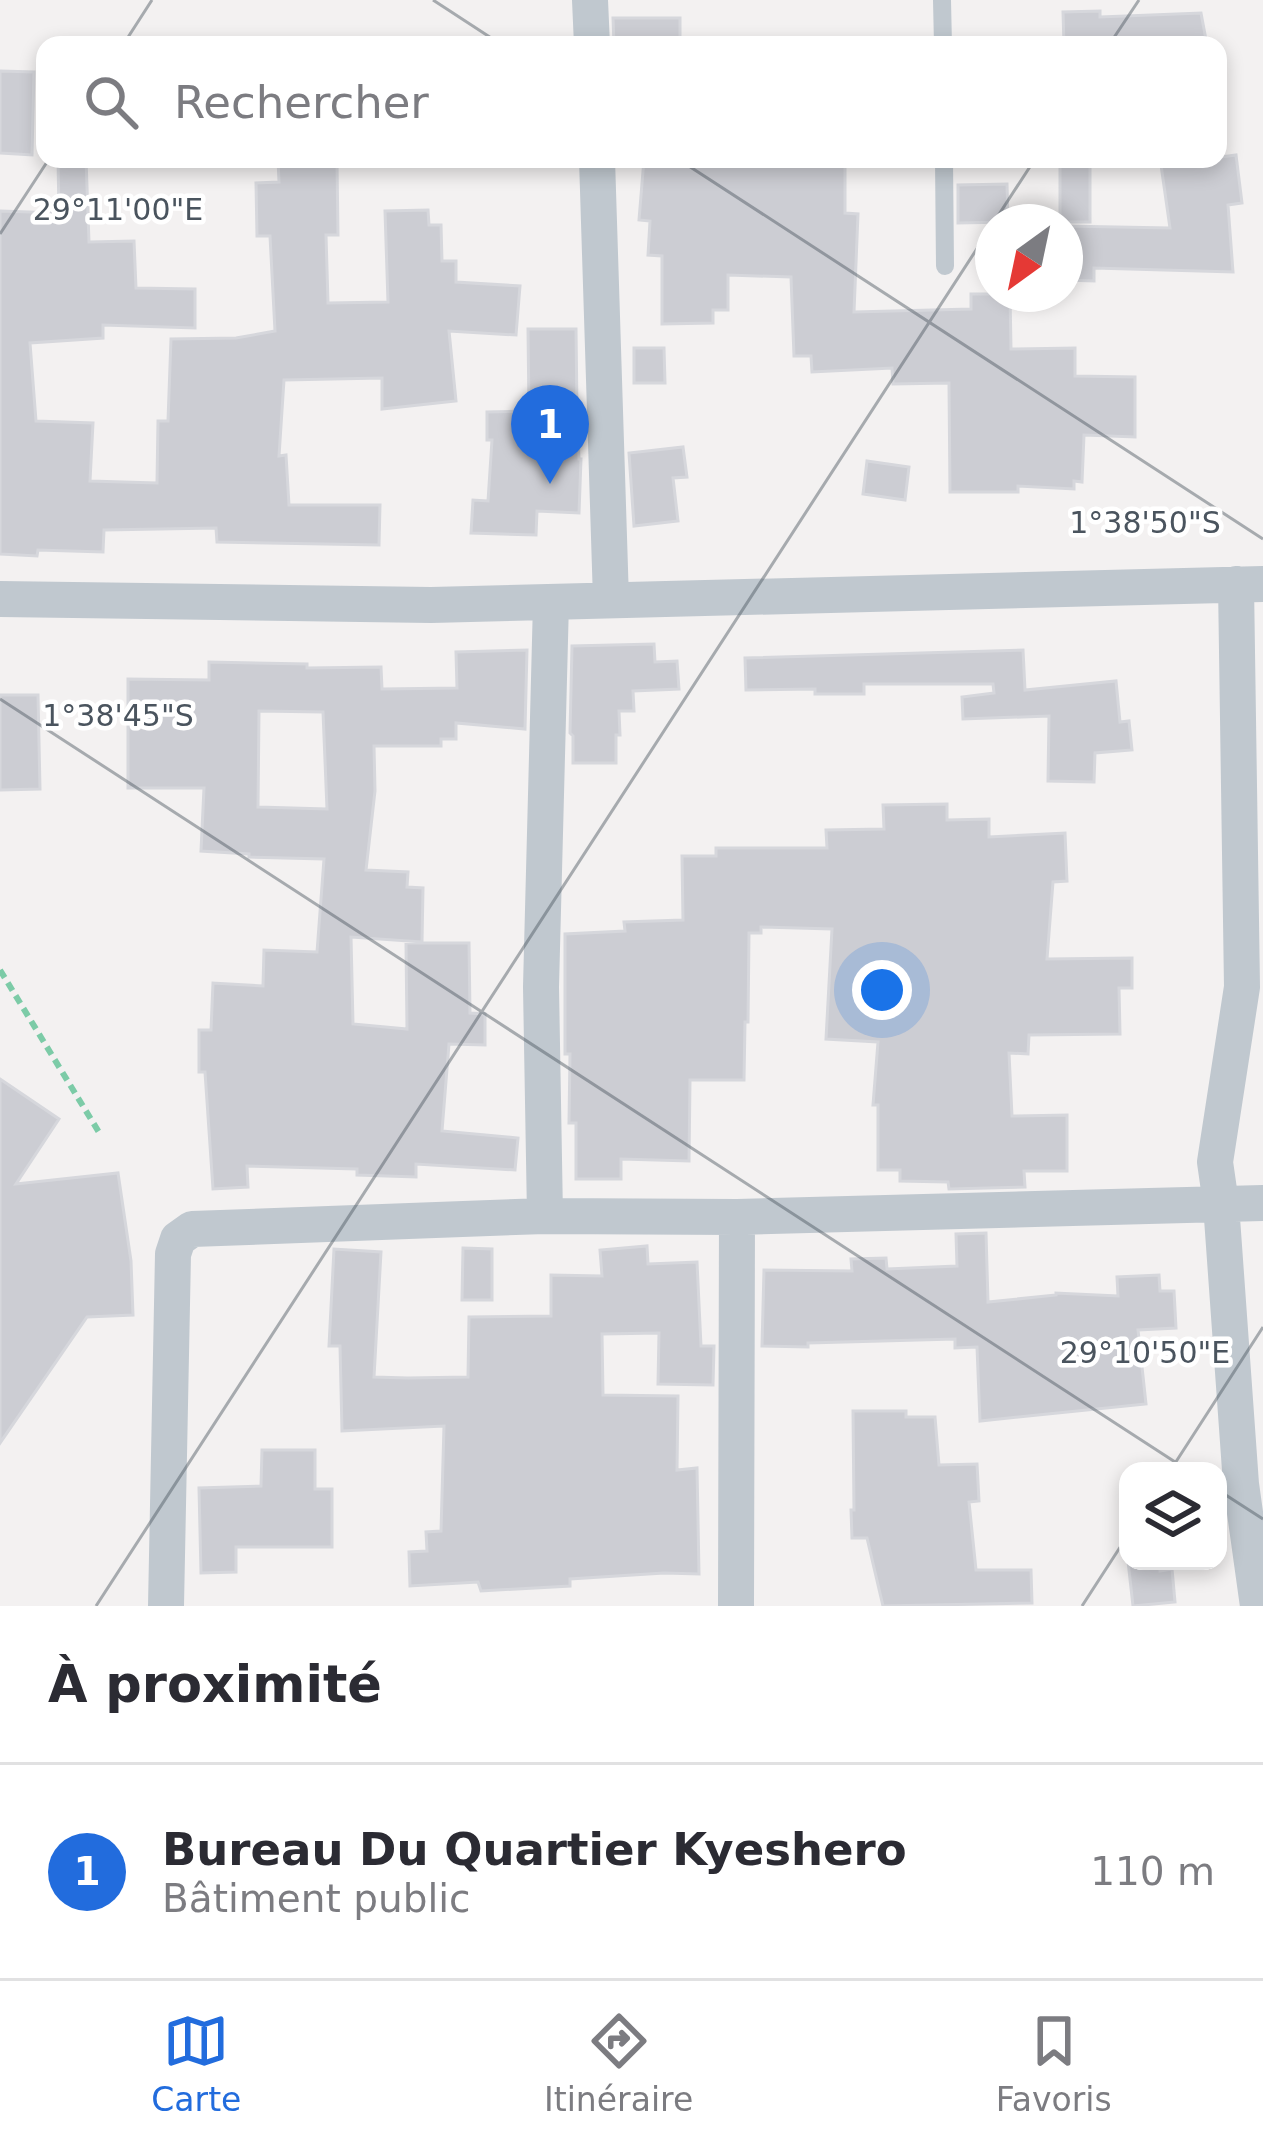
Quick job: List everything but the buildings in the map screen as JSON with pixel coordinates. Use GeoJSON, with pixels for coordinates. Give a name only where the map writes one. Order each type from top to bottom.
{"type":"FeatureCollection","features":[{"type":"Feature","properties":{"kind":"street"},"geometry":{"type":"LineString","coordinates":[[590,0],[592,36]]}},
{"type":"Feature","properties":{"kind":"street"},"geometry":{"type":"LineString","coordinates":[[597,168],[611,600]]}},
{"type":"Feature","properties":{"kind":"street"},"geometry":{"type":"LineString","coordinates":[[0,599],[431,605],[1250,584],[1242,987],[1215,1162],[1252,1488],[1258,1606]]}},
{"type":"Feature","properties":{"kind":"street"},"geometry":{"type":"LineString","coordinates":[[545,1216],[541,987],[551,602]]}},
{"type":"Feature","properties":{"kind":"street"},"geometry":{"type":"LineString","coordinates":[[166,1606],[173,1254],[178,1239],[192,1229],[545,1216],[737,1217],[1263,1203]]}},
{"type":"Feature","properties":{"kind":"street"},"geometry":{"type":"LineString","coordinates":[[736,1606],[737,1217]]}},
{"type":"Feature","properties":{"kind":"lane"},"geometry":{"type":"LineString","coordinates":[[942,0],[943,36]]}},
{"type":"Feature","properties":{"kind":"lane"},"geometry":{"type":"LineString","coordinates":[[944,168],[945,266]]}},
{"type":"Feature","properties":{"kind":"path"},"geometry":{"type":"LineString","coordinates":[[0,970],[100,1133]]}},
{"type":"Feature","properties":{"kind":"place","name":"Bureau Du Quartier Kyeshero"},"geometry":{"type":"Point","coordinates":[550,484]}}]}
